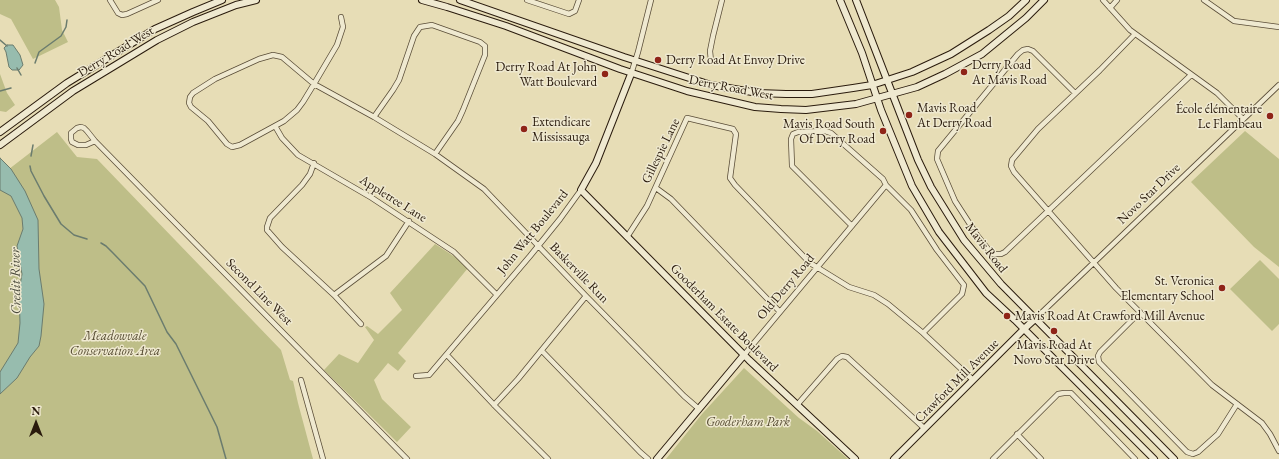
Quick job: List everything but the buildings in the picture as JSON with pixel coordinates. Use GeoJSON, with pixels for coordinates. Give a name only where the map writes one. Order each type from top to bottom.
{"type":"FeatureCollection","features":[{"type":"Feature","properties":{"kind":"main road","name":"Derry Road West"},"geometry":{"type":"LineString","coordinates":[[0,132],[67,83],[156,29],[222,0]]}},
{"type":"Feature","properties":{"kind":"main road","name":"Derry Road West"},"geometry":{"type":"LineString","coordinates":[[0,145],[73,91],[157,40],[193,22],[256,0]]}},
{"type":"Feature","properties":{"kind":"main road","name":"Derry Road West"},"geometry":{"type":"LineString","coordinates":[[422,0],[506,26],[631,74],[687,92],[755,107],[781,110],[806,110],[847,105],[917,87],[982,54],[1026,18],[1044,0]]}},
{"type":"Feature","properties":{"kind":"main road","name":"Derry Road West"},"geometry":{"type":"LineString","coordinates":[[460,0],[636,61],[711,85],[758,93],[812,94],[872,85],[912,72],[951,54],[989,30],[1026,0]]}},
{"type":"Feature","properties":{"kind":"main road"},"geometry":{"type":"LineString","coordinates":[[840,0],[912,186],[939,232],[986,293],[1154,459]]}},
{"type":"Feature","properties":{"kind":"main road","name":"Mavis Road"},"geometry":{"type":"LineString","coordinates":[[856,0],[918,160],[931,187],[964,240],[1001,284],[1174,459]]}},
{"type":"Feature","properties":{"kind":"main road","name":"John Watt Boulevard"},"geometry":{"type":"LineString","coordinates":[[581,190],[596,164],[631,74]]}},
{"type":"Feature","properties":{"kind":"main road","name":"Gooderham Estate Boulevard"},"geometry":{"type":"LineString","coordinates":[[581,190],[744,355],[854,459]]}},
{"type":"Feature","properties":{"kind":"main road","name":"Crawford Mill Avenue"},"geometry":{"type":"LineString","coordinates":[[894,459],[1035,319]]}},
{"type":"Feature","properties":{"kind":"main road","name":"Old Derry Road"},"geometry":{"type":"LineString","coordinates":[[657,459],[744,355]]}},
{"type":"Feature","properties":{"kind":"street"},"geometry":{"type":"LineString","coordinates":[[110,0],[118,13],[122,15],[158,0]]}},
{"type":"Feature","properties":{"kind":"street"},"geometry":{"type":"LineString","coordinates":[[528,0],[570,14],[575,11],[579,0]]}},
{"type":"Feature","properties":{"kind":"street"},"geometry":{"type":"LineString","coordinates":[[631,74],[636,61],[651,0]]}},
{"type":"Feature","properties":{"kind":"street"},"geometry":{"type":"LineString","coordinates":[[711,61],[710,51],[722,0]]}},
{"type":"Feature","properties":{"kind":"street"},"geometry":{"type":"LineString","coordinates":[[1103,0],[1135,34],[1217,93],[1243,119]]}},
{"type":"Feature","properties":{"kind":"street"},"geometry":{"type":"LineString","coordinates":[[1110,8],[1117,0]]}},
{"type":"Feature","properties":{"kind":"street"},"geometry":{"type":"LineString","coordinates":[[1204,0],[1234,21],[1279,27]]}},
{"type":"Feature","properties":{"kind":"street"},"geometry":{"type":"LineString","coordinates":[[275,126],[298,110],[314,84],[337,45],[343,27],[341,17]]}},
{"type":"Feature","properties":{"kind":"street"},"geometry":{"type":"LineString","coordinates":[[374,116],[399,80],[414,36],[420,27],[432,25],[480,42],[485,46],[485,55],[463,110],[458,121],[435,154]]}},
{"type":"Feature","properties":{"kind":"street"},"geometry":{"type":"LineString","coordinates":[[1135,34],[1038,130],[1012,160],[1011,164],[1014,172],[1140,312],[1212,385],[1262,423],[1279,451]]}},
{"type":"Feature","properties":{"kind":"street"},"geometry":{"type":"LineString","coordinates":[[1075,93],[1033,51],[1028,49],[1023,50],[1018,54],[937,153],[937,158],[955,201],[984,246],[992,254],[1001,254],[1005,252],[1191,74]]}},
{"type":"Feature","properties":{"kind":"street","name":"Baskerville Run"},"geometry":{"type":"LineString","coordinates":[[275,126],[240,145],[232,147],[227,144],[208,121],[194,111],[189,103],[190,97],[198,88],[259,59],[273,54],[282,57],[314,84],[374,116],[435,154],[484,189],[586,296],[684,396],[699,409]]}},
{"type":"Feature","properties":{"kind":"street","name":"Novo Star Drive"},"geometry":{"type":"LineString","coordinates":[[1035,319],[1279,85]]}},
{"type":"Feature","properties":{"kind":"street","name":"Gillespie Lane"},"geometry":{"type":"LineString","coordinates":[[627,237],[647,206],[687,118],[733,129],[736,134],[730,178],[810,263],[817,267]]}},
{"type":"Feature","properties":{"kind":"street","name":"Appletree Lane"},"geometry":{"type":"LineString","coordinates":[[275,126],[282,138],[298,155],[409,221],[454,252],[497,295]]}},
{"type":"Feature","properties":{"kind":"street","name":"Second Line West"},"geometry":{"type":"LineString","coordinates":[[95,141],[86,145],[74,144],[71,139],[71,132],[77,128],[84,128],[95,141],[407,459]]}},
{"type":"Feature","properties":{"kind":"street"},"geometry":{"type":"LineString","coordinates":[[852,226],[792,166],[790,139],[793,134],[798,132],[831,132],[883,179],[886,185],[911,210],[937,250],[964,285],[962,294],[922,333]]}},
{"type":"Feature","properties":{"kind":"street"},"geometry":{"type":"LineString","coordinates":[[314,164],[310,174],[302,185],[270,218],[267,230],[334,295],[361,324]]}},
{"type":"Feature","properties":{"kind":"street","name":"Old Derry Road"},"geometry":{"type":"LineString","coordinates":[[744,355],[886,185]]}},
{"type":"Feature","properties":{"kind":"street"},"geometry":{"type":"LineString","coordinates":[[656,188],[671,199],[780,312]]}},
{"type":"Feature","properties":{"kind":"street","name":"John Watt Boulevard"},"geometry":{"type":"LineString","coordinates":[[416,376],[429,375],[447,355],[560,219],[581,190]]}},
{"type":"Feature","properties":{"kind":"street"},"geometry":{"type":"LineString","coordinates":[[334,295],[386,256],[409,221]]}},
{"type":"Feature","properties":{"kind":"street"},"geometry":{"type":"LineString","coordinates":[[817,267],[849,287],[874,295],[888,304],[973,380]]}},
{"type":"Feature","properties":{"kind":"street"},"geometry":{"type":"LineString","coordinates":[[494,405],[542,351],[586,296]]}},
{"type":"Feature","properties":{"kind":"street"},"geometry":{"type":"LineString","coordinates":[[1140,312],[1100,352],[1098,356],[1099,362],[1187,452],[1193,454],[1198,452],[1218,434],[1237,404]]}},
{"type":"Feature","properties":{"kind":"street"},"geometry":{"type":"LineString","coordinates":[[542,351],[648,459]]}},
{"type":"Feature","properties":{"kind":"street"},"geometry":{"type":"LineString","coordinates":[[447,355],[548,459]]}},
{"type":"Feature","properties":{"kind":"street"},"geometry":{"type":"LineString","coordinates":[[797,405],[836,359],[842,356],[847,357],[924,428]]}},
{"type":"Feature","properties":{"kind":"street"},"geometry":{"type":"LineString","coordinates":[[300,380],[323,459]]}},
{"type":"Feature","properties":{"kind":"street"},"geometry":{"type":"LineString","coordinates":[[992,459],[1058,394],[1064,393],[1071,394],[1135,459]]}},
{"type":"Feature","properties":{"kind":"street"},"geometry":{"type":"LineString","coordinates":[[1018,434],[1041,459]]}},
{"type":"Feature","properties":{"kind":"green space"},"geometry":{"type":"Polygon","coordinates":[[[0,0],[55,0],[59,7],[62,30],[68,42],[33,59],[11,19],[0,14],[0,0]]]}},
{"type":"Feature","properties":{"kind":"green space"},"geometry":{"type":"Polygon","coordinates":[[[0,74],[7,93],[15,105],[6,112],[0,111],[0,74]]]}},
{"type":"Feature","properties":{"kind":"green space"},"geometry":{"type":"Polygon","coordinates":[[[1245,131],[1279,159],[1279,267],[1254,247],[1191,182],[1245,131]]]}},
{"type":"Feature","properties":{"kind":"green space","name":"Meadowvale Conservation Area"},"geometry":{"type":"Polygon","coordinates":[[[57,132],[77,157],[97,159],[281,350],[290,380],[293,381],[313,459],[0,459],[0,176],[57,132]]]}},
{"type":"Feature","properties":{"kind":"green space"},"geometry":{"type":"Polygon","coordinates":[[[435,244],[455,257],[468,268],[398,353],[406,361],[398,371],[388,363],[374,380],[382,399],[411,427],[397,442],[324,370],[339,354],[358,363],[374,340],[365,327],[367,326],[378,334],[402,310],[390,293],[435,244]]]}},
{"type":"Feature","properties":{"kind":"green space"},"geometry":{"type":"Polygon","coordinates":[[[1260,260],[1279,279],[1279,324],[1272,331],[1230,289],[1260,260]]]}},
{"type":"Feature","properties":{"kind":"green space","name":"Gooderham Park"},"geometry":{"type":"Polygon","coordinates":[[[744,368],[799,418],[817,431],[848,459],[666,459],[702,414],[744,368]]]}},
{"type":"Feature","properties":{"kind":"shaded area"},"geometry":{"type":"Polygon","coordinates":[[[7,45],[13,45],[20,55],[23,65],[19,70],[12,70],[9,67],[4,48],[7,45]]]}},
{"type":"Feature","properties":{"kind":"shaded area","name":"Credit River"},"geometry":{"type":"Polygon","coordinates":[[[0,158],[11,169],[25,191],[38,220],[39,269],[44,304],[39,346],[17,378],[0,394],[0,372],[18,343],[20,323],[19,291],[22,274],[17,246],[23,229],[22,218],[11,196],[0,190],[0,158]]]}},
{"type":"Feature","properties":{"kind":"waterway"},"geometry":{"type":"LineString","coordinates":[[35,63],[39,52],[61,36],[66,27],[67,20]]}},
{"type":"Feature","properties":{"kind":"waterway"},"geometry":{"type":"LineString","coordinates":[[0,40],[7,46]]}},
{"type":"Feature","properties":{"kind":"waterway"},"geometry":{"type":"LineString","coordinates":[[17,68],[21,75]]}},
{"type":"Feature","properties":{"kind":"waterway"},"geometry":{"type":"LineString","coordinates":[[0,91],[11,88]]}},
{"type":"Feature","properties":{"kind":"waterway"},"geometry":{"type":"LineString","coordinates":[[31,156],[33,145]]}},
{"type":"Feature","properties":{"kind":"waterway"},"geometry":{"type":"LineString","coordinates":[[30,166],[31,171],[44,196],[61,224],[74,235],[87,239]]}},
{"type":"Feature","properties":{"kind":"waterway"},"geometry":{"type":"LineString","coordinates":[[101,243],[106,246],[145,286],[167,332],[176,344],[217,427],[226,459]]}},
{"type":"Feature","properties":{"kind":"place","name":"Derry Road At Envoy Drive"},"geometry":{"type":"Point","coordinates":[658,60]}},
{"type":"Feature","properties":{"kind":"place","name":"Derry Road At Mavis Road"},"geometry":{"type":"Point","coordinates":[964,72]}},
{"type":"Feature","properties":{"kind":"place","name":"Derry Road At John Watt Boulevard"},"geometry":{"type":"Point","coordinates":[605,74]}},
{"type":"Feature","properties":{"kind":"place","name":"Mavis Road At Derry Road"},"geometry":{"type":"Point","coordinates":[909,115]}},
{"type":"Feature","properties":{"kind":"place","name":"École élémentaire Le Flambeau"},"geometry":{"type":"Point","coordinates":[1270,116]}},
{"type":"Feature","properties":{"kind":"place","name":"Extendicare Mississauga"},"geometry":{"type":"Point","coordinates":[524,129]}},
{"type":"Feature","properties":{"kind":"place","name":"Mavis Road South Of Derry Road"},"geometry":{"type":"Point","coordinates":[883,131]}},
{"type":"Feature","properties":{"kind":"place","name":"St. Veronica Elementary School"},"geometry":{"type":"Point","coordinates":[1222,288]}},
{"type":"Feature","properties":{"kind":"place","name":"Mavis Road At Crawford Mill Avenue"},"geometry":{"type":"Point","coordinates":[1007,316]}},
{"type":"Feature","properties":{"kind":"place","name":"Mavis Road At Novo Star Drive"},"geometry":{"type":"Point","coordinates":[1054,331]}}]}
